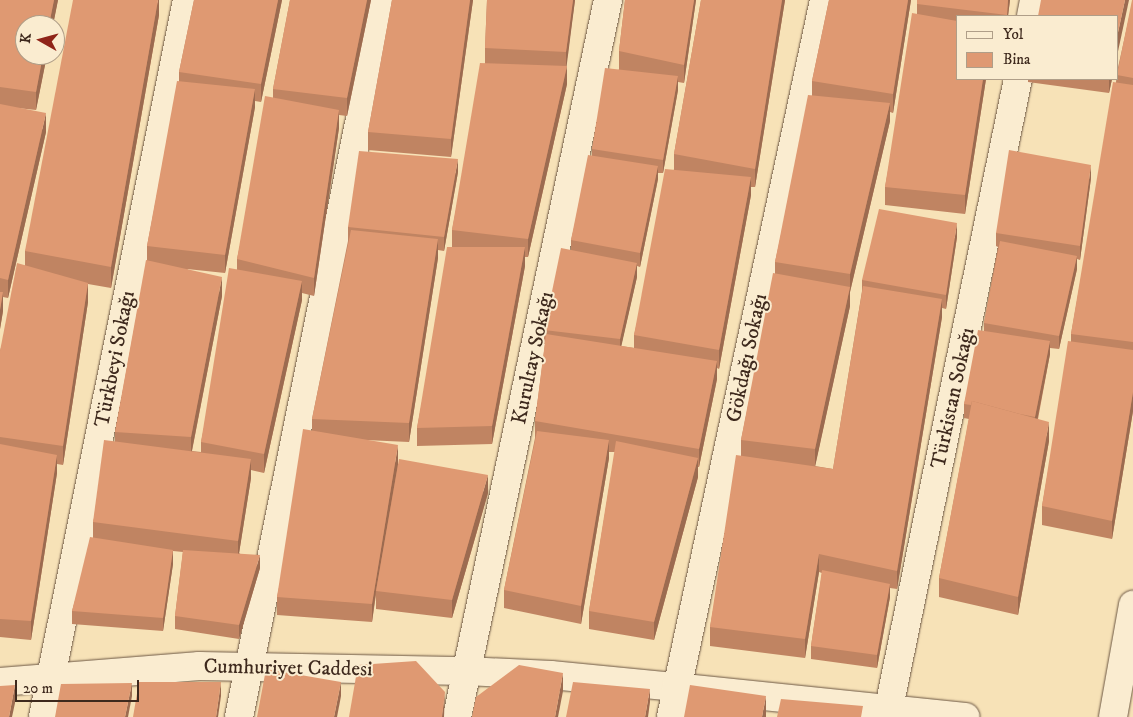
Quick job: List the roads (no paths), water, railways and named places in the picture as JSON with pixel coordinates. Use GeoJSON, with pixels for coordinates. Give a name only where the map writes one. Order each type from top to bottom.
{"type":"FeatureCollection","features":[{"type":"Feature","properties":{"kind":"street","name":"Türkbeyi Sokağı"},"geometry":{"type":"LineString","coordinates":[[43,717],[187,0]]}},
{"type":"Feature","properties":{"kind":"street"},"geometry":{"type":"LineString","coordinates":[[239,717],[384,0]]}},
{"type":"Feature","properties":{"kind":"street","name":"Kurultay Sokağı"},"geometry":{"type":"LineString","coordinates":[[457,717],[608,0]]}},
{"type":"Feature","properties":{"kind":"street","name":"Gökdağı Sokağı"},"geometry":{"type":"LineString","coordinates":[[671,717],[676,686],[824,0]]}},
{"type":"Feature","properties":{"kind":"street"},"geometry":{"type":"LineString","coordinates":[[1031,15],[1034,0]]}},
{"type":"Feature","properties":{"kind":"street","name":"Türkistan Sokağı"},"geometry":{"type":"LineString","coordinates":[[888,713],[1018,80]]}},
{"type":"Feature","properties":{"kind":"street"},"geometry":{"type":"LineString","coordinates":[[1113,717],[1133,605]]}},
{"type":"Feature","properties":{"kind":"street","name":"Cumhuriyet Caddesi"},"geometry":{"type":"LineString","coordinates":[[0,682],[199,666],[466,671],[551,675],[676,686],[888,713],[965,717]]}}]}
